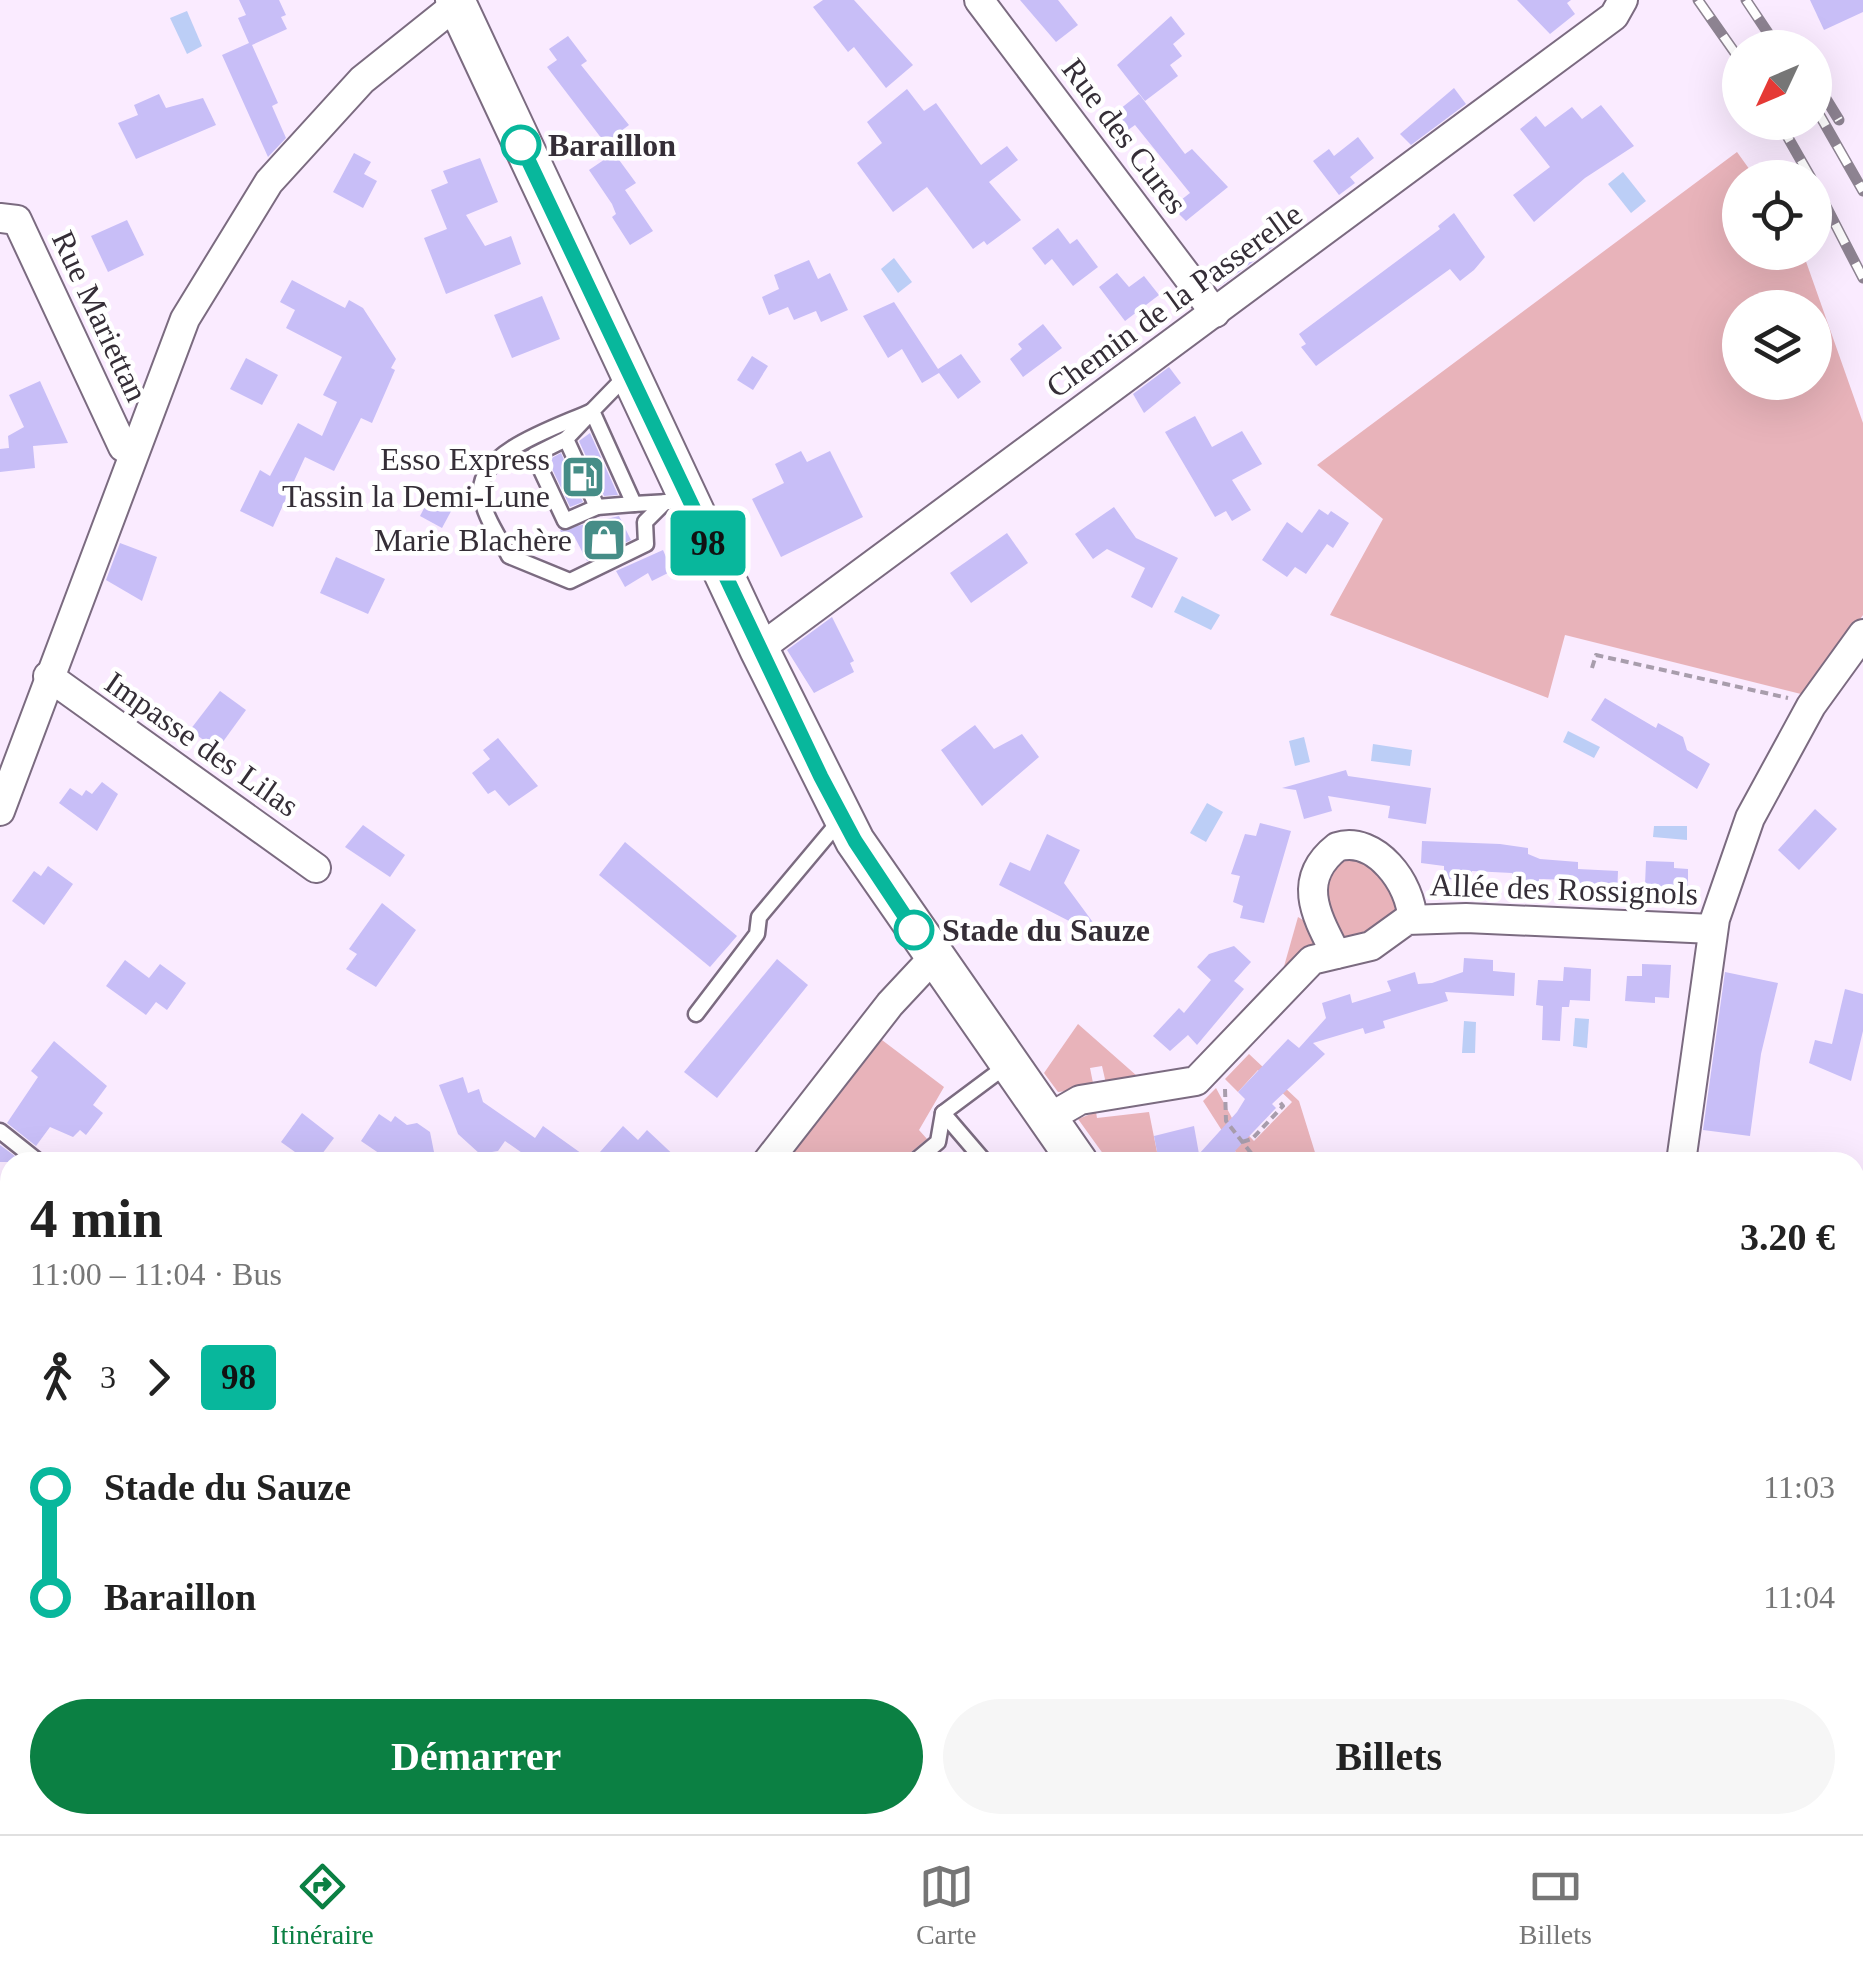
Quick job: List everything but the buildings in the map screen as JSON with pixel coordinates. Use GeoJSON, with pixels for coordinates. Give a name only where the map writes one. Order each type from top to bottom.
{"type":"FeatureCollection","features":[{"type":"Feature","properties":{"kind":"main road"},"geometry":{"type":"LineString","coordinates":[[456,2],[628,373],[676,501],[758,649],[842,817],[933,958],[1071,1152]]}},
{"type":"Feature","properties":{"kind":"street","name":"Rue des Cures"},"geometry":{"type":"LineString","coordinates":[[978,0],[1215,314]]}},
{"type":"Feature","properties":{"kind":"street","name":"Chemin de la Passerelle"},"geometry":{"type":"LineString","coordinates":[[758,649],[1614,16],[1623,0]]}},
{"type":"Feature","properties":{"kind":"street"},"geometry":{"type":"LineString","coordinates":[[0,811],[13,735],[48,676],[185,319],[269,182],[362,80],[456,2]]}},
{"type":"Feature","properties":{"kind":"street","name":"Rue Mariettan"},"geometry":{"type":"LineString","coordinates":[[0,218],[17,220],[123,447],[133,452]]}},
{"type":"Feature","properties":{"kind":"street"},"geometry":{"type":"LineString","coordinates":[[1682,1152],[1713,929],[1750,818],[1811,706],[1863,634]]}},
{"type":"Feature","properties":{"kind":"street","name":"Impasse des Lilas"},"geometry":{"type":"LineString","coordinates":[[48,676],[316,868]]}},
{"type":"Feature","properties":{"kind":"street","name":"Allée des Rossignols"},"geometry":{"type":"LineString","coordinates":[[1336,954],[1312,901],[1320,866],[1337,847],[1361,844],[1376,853],[1404,888],[1412,919]]}},
{"type":"Feature","properties":{"kind":"street","name":"Allée des Rossignols"},"geometry":{"type":"LineString","coordinates":[[1047,1120],[1080,1100],[1170,1089],[1196,1081],[1312,960],[1370,946],[1412,919],[1713,929]]}},
{"type":"Feature","properties":{"kind":"street"},"geometry":{"type":"LineString","coordinates":[[774,1152],[890,1004],[933,958]]}},
{"type":"Feature","properties":{"kind":"lane"},"geometry":{"type":"LineString","coordinates":[[628,373],[566,440],[534,455],[565,521],[596,506],[676,501]]}},
{"type":"Feature","properties":{"kind":"lane"},"geometry":{"type":"LineString","coordinates":[[592,411],[500,455],[484,473],[483,503],[509,556],[570,581],[646,544],[645,522],[676,501]]}},
{"type":"Feature","properties":{"kind":"lane"},"geometry":{"type":"LineString","coordinates":[[592,411],[634,504]]}},
{"type":"Feature","properties":{"kind":"lane"},"geometry":{"type":"LineString","coordinates":[[566,440],[596,506]]}},
{"type":"Feature","properties":{"kind":"lane"},"geometry":{"type":"LineString","coordinates":[[696,1014],[757,934],[759,918],[842,817]]}},
{"type":"Feature","properties":{"kind":"lane"},"geometry":{"type":"LineString","coordinates":[[926,1152],[938,1142],[943,1113],[1008,1065]]}},
{"type":"Feature","properties":{"kind":"lane"},"geometry":{"type":"LineString","coordinates":[[943,1113],[976,1152]]}},
{"type":"Feature","properties":{"kind":"lane"},"geometry":{"type":"LineString","coordinates":[[0,1132],[26,1152]]}},
{"type":"Feature","properties":{"kind":"path"},"geometry":{"type":"LineString","coordinates":[[1592,668],[1596,655],[1811,706]]}},
{"type":"Feature","properties":{"kind":"path"},"geometry":{"type":"LineString","coordinates":[[1224,1089],[1226,1121],[1252,1151]]}},
{"type":"Feature","properties":{"kind":"path"},"geometry":{"type":"LineString","coordinates":[[1242,1142],[1252,1139],[1283,1106],[1279,1102]]}},
{"type":"Feature","properties":{"kind":"path"},"geometry":{"type":"LineString","coordinates":[[1252,1139],[1252,1151]]}},
{"type":"Feature","properties":{"kind":"shaded area"},"geometry":{"type":"Polygon","coordinates":[[[1737,152],[1743,160],[1726,160],[1737,152]]]}},
{"type":"Feature","properties":{"kind":"shaded area"},"geometry":{"type":"Polygon","coordinates":[[[1722,163],[1722,270],[1809,270],[1816,290],[1722,290],[1722,400],[1832,400],[1832,335],[1863,423],[1863,615],[1805,695],[1565,635],[1548,698],[1330,615],[1383,519],[1317,465],[1722,163]]]}},
{"type":"Feature","properties":{"kind":"shaded area"},"geometry":{"type":"Polygon","coordinates":[[[1352,851],[1393,884],[1398,909],[1350,943],[1337,929],[1326,888],[1330,873],[1352,851]]]}},
{"type":"Feature","properties":{"kind":"shaded area"},"geometry":{"type":"Polygon","coordinates":[[[1298,917],[1308,923],[1318,939],[1313,948],[1283,970],[1298,917]]]}},
{"type":"Feature","properties":{"kind":"shaded area"},"geometry":{"type":"Polygon","coordinates":[[[1078,1024],[1145,1083],[1107,1088],[1102,1066],[1090,1068],[1094,1088],[1058,1092],[1044,1073],[1078,1024]]]}},
{"type":"Feature","properties":{"kind":"shaded area"},"geometry":{"type":"Polygon","coordinates":[[[878,1037],[944,1087],[919,1130],[927,1139],[911,1152],[789,1152],[878,1037]]]}},
{"type":"Feature","properties":{"kind":"shaded area"},"geometry":{"type":"Polygon","coordinates":[[[1249,1054],[1299,1101],[1315,1152],[1236,1152],[1203,1101],[1216,1088],[1232,1118],[1254,1141],[1292,1102],[1258,1070],[1238,1092],[1225,1079],[1249,1054]]]}},
{"type":"Feature","properties":{"kind":"shaded area"},"geometry":{"type":"Polygon","coordinates":[[[1096,1112],[1097,1118],[1149,1112],[1157,1152],[1102,1152],[1078,1119],[1096,1112]]]}},
{"type":"Feature","properties":{"kind":"water"},"geometry":{"type":"Polygon","coordinates":[[[187,11],[202,46],[187,54],[170,18],[187,11]]]}},
{"type":"Feature","properties":{"kind":"water"},"geometry":{"type":"Polygon","coordinates":[[[1623,172],[1646,201],[1631,213],[1608,184],[1623,172]]]}},
{"type":"Feature","properties":{"kind":"water"},"geometry":{"type":"Polygon","coordinates":[[[894,258],[912,282],[898,293],[881,269],[894,258]]]}},
{"type":"Feature","properties":{"kind":"water"},"geometry":{"type":"Polygon","coordinates":[[[1182,596],[1220,615],[1211,630],[1174,612],[1182,596]]]}},
{"type":"Feature","properties":{"kind":"water"},"geometry":{"type":"Polygon","coordinates":[[[1568,731],[1600,747],[1594,758],[1563,742],[1568,731]]]}},
{"type":"Feature","properties":{"kind":"water"},"geometry":{"type":"Polygon","coordinates":[[[1304,737],[1310,762],[1295,766],[1289,741],[1304,737]]]}},
{"type":"Feature","properties":{"kind":"water"},"geometry":{"type":"Polygon","coordinates":[[[1373,744],[1412,750],[1410,766],[1371,761],[1373,744]]]}},
{"type":"Feature","properties":{"kind":"water"},"geometry":{"type":"Polygon","coordinates":[[[1207,803],[1223,812],[1206,842],[1190,833],[1207,803]]]}},
{"type":"Feature","properties":{"kind":"water"},"geometry":{"type":"Polygon","coordinates":[[[1654,826],[1687,826],[1687,840],[1653,837],[1654,826]]]}},
{"type":"Feature","properties":{"kind":"water"},"geometry":{"type":"Polygon","coordinates":[[[1575,1018],[1589,1019],[1587,1048],[1573,1046],[1575,1018]]]}},
{"type":"Feature","properties":{"kind":"water"},"geometry":{"type":"Polygon","coordinates":[[[1464,1021],[1476,1022],[1475,1053],[1462,1053],[1464,1021]]]}},
{"type":"Feature","properties":{"kind":"railway"},"geometry":{"type":"LineString","coordinates":[[1698,0],[1722,34]]}},
{"type":"Feature","properties":{"kind":"railway"},"geometry":{"type":"LineString","coordinates":[[1746,0],[1766,30]]}},
{"type":"Feature","properties":{"kind":"railway"},"geometry":{"type":"LineString","coordinates":[[1832,109],[1839,120]]}},
{"type":"Feature","properties":{"kind":"railway"},"geometry":{"type":"LineString","coordinates":[[1832,137],[1863,191]]}},
{"type":"Feature","properties":{"kind":"railway"},"geometry":{"type":"LineString","coordinates":[[1789,140],[1801,160]]}},
{"type":"Feature","properties":{"kind":"railway"},"geometry":{"type":"LineString","coordinates":[[1832,218],[1863,278]]}},
{"type":"Feature","properties":{"kind":"bus line","name":"98"},"geometry":{"type":"LineString","coordinates":[[521,145],[821,777],[855,841],[914,930]]}},
{"type":"Feature","properties":{"kind":"place","name":"Baraillon"},"geometry":{"type":"Point","coordinates":[521,145]}},
{"type":"Feature","properties":{"kind":"place","name":"Esso Express Tassin la Demi-Lune"},"geometry":{"type":"Point","coordinates":[583,477]}},
{"type":"Feature","properties":{"kind":"place","name":"Marie Blachère"},"geometry":{"type":"Point","coordinates":[604,540]}},
{"type":"Feature","properties":{"kind":"place","name":"Stade du Sauze"},"geometry":{"type":"Point","coordinates":[914,930]}}]}
